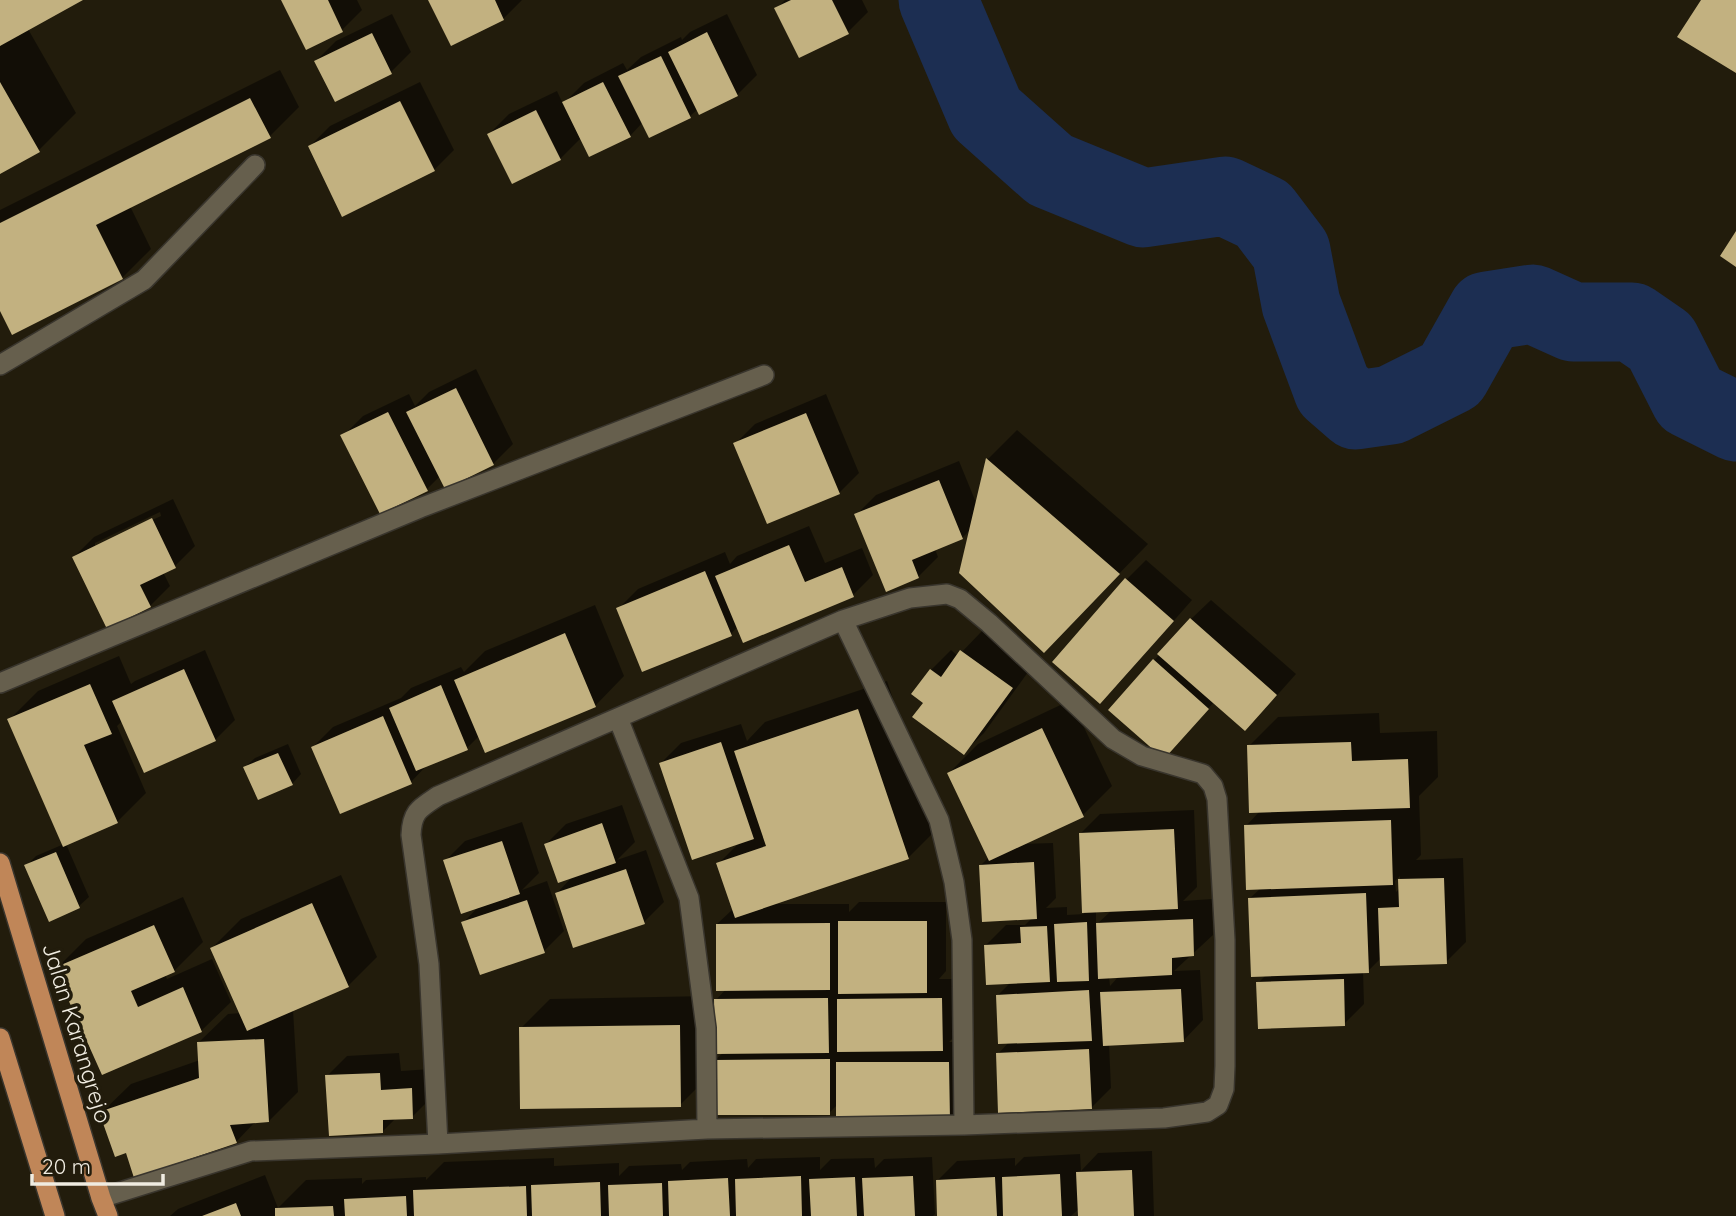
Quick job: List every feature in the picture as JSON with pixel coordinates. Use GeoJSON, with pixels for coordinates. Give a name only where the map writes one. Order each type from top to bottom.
{"type":"FeatureCollection","features":[{"type":"Feature","properties":{"kind":"main road","name":"Jalan Karangrejo"},"geometry":{"type":"LineString","coordinates":[[0,863],[108,1216]]}},
{"type":"Feature","properties":{"kind":"main road"},"geometry":{"type":"LineString","coordinates":[[0,1038],[55,1216]]}},
{"type":"Feature","properties":{"kind":"street"},"geometry":{"type":"LineString","coordinates":[[0,365],[144,280],[255,165]]}},
{"type":"Feature","properties":{"kind":"street"},"geometry":{"type":"LineString","coordinates":[[0,683],[420,508],[764,375]]}},
{"type":"Feature","properties":{"kind":"street"},"geometry":{"type":"LineString","coordinates":[[101,1198],[251,1151],[438,1144],[707,1129],[964,1125],[1164,1118],[1207,1112],[1218,1105],[1224,1089],[1225,1066],[1225,940],[1217,799],[1213,786],[1203,774],[1142,756],[1114,739],[960,599],[947,594],[910,598],[844,620],[438,796],[419,808],[412,821],[411,835],[429,964],[438,1144]]}},
{"type":"Feature","properties":{"kind":"street"},"geometry":{"type":"LineString","coordinates":[[844,620],[939,820],[954,882],[962,940],[964,1125]]}},
{"type":"Feature","properties":{"kind":"street"},"geometry":{"type":"LineString","coordinates":[[618,718],[689,898],[706,1028],[707,1129]]}},
{"type":"Feature","properties":{"kind":"building"},"geometry":{"type":"Polygon","coordinates":[[[0,0],[83,0],[0,46],[0,0]]]}},
{"type":"Feature","properties":{"kind":"building"},"geometry":{"type":"Polygon","coordinates":[[[281,0],[328,0],[343,32],[306,50],[281,0]]]}},
{"type":"Feature","properties":{"kind":"building"},"geometry":{"type":"Polygon","coordinates":[[[428,0],[495,0],[504,20],[451,46],[428,0]]]}},
{"type":"Feature","properties":{"kind":"building"},"geometry":{"type":"Polygon","coordinates":[[[791,0],[832,0],[849,34],[799,58],[774,8],[791,0]]]}},
{"type":"Feature","properties":{"kind":"building"},"geometry":{"type":"Polygon","coordinates":[[[1701,0],[1736,0],[1736,73],[1677,37],[1701,0]]]}},
{"type":"Feature","properties":{"kind":"building"},"geometry":{"type":"Polygon","coordinates":[[[707,32],[738,96],[699,115],[668,52],[707,32]]]}},
{"type":"Feature","properties":{"kind":"building"},"geometry":{"type":"Polygon","coordinates":[[[372,33],[392,74],[335,102],[314,61],[372,33]]]}},
{"type":"Feature","properties":{"kind":"building"},"geometry":{"type":"Polygon","coordinates":[[[661,56],[691,118],[649,138],[618,76],[661,56]]]}},
{"type":"Feature","properties":{"kind":"building"},"geometry":{"type":"Polygon","coordinates":[[[0,82],[40,152],[0,174],[0,82]]]}},
{"type":"Feature","properties":{"kind":"building"},"geometry":{"type":"Polygon","coordinates":[[[603,82],[631,137],[589,157],[562,102],[603,82]]]}},
{"type":"Feature","properties":{"kind":"building"},"geometry":{"type":"Polygon","coordinates":[[[250,98],[271,138],[96,225],[123,279],[12,335],[0,311],[0,223],[250,98]]]}},
{"type":"Feature","properties":{"kind":"building"},"geometry":{"type":"Polygon","coordinates":[[[400,101],[435,171],[342,217],[308,146],[400,101]]]}},
{"type":"Feature","properties":{"kind":"building"},"geometry":{"type":"Polygon","coordinates":[[[536,110],[561,160],[512,184],[487,134],[536,110]]]}},
{"type":"Feature","properties":{"kind":"building"},"geometry":{"type":"Polygon","coordinates":[[[1736,231],[1736,267],[1720,256],[1736,231]]]}},
{"type":"Feature","properties":{"kind":"building"},"geometry":{"type":"Polygon","coordinates":[[[456,388],[494,465],[445,489],[406,412],[456,388]]]}},
{"type":"Feature","properties":{"kind":"building"},"geometry":{"type":"Polygon","coordinates":[[[388,412],[428,491],[380,514],[340,435],[388,412]]]}},
{"type":"Feature","properties":{"kind":"building"},"geometry":{"type":"Polygon","coordinates":[[[806,413],[840,494],[767,524],[733,443],[806,413]]]}},
{"type":"Feature","properties":{"kind":"building"},"geometry":{"type":"Polygon","coordinates":[[[986,458],[1120,574],[1044,653],[959,573],[986,458]]]}},
{"type":"Feature","properties":{"kind":"building"},"geometry":{"type":"Polygon","coordinates":[[[939,480],[963,539],[912,560],[919,578],[886,592],[854,514],[939,480]]]}},
{"type":"Feature","properties":{"kind":"building"},"geometry":{"type":"Polygon","coordinates":[[[152,518],[176,568],[140,585],[151,607],[107,629],[72,557],[152,518]]]}},
{"type":"Feature","properties":{"kind":"building"},"geometry":{"type":"Polygon","coordinates":[[[789,545],[805,582],[842,567],[854,597],[743,643],[715,576],[789,545]]]}},
{"type":"Feature","properties":{"kind":"building"},"geometry":{"type":"Polygon","coordinates":[[[705,571],[732,636],[642,672],[616,608],[705,571]]]}},
{"type":"Feature","properties":{"kind":"building"},"geometry":{"type":"Polygon","coordinates":[[[1125,578],[1174,621],[1100,704],[1052,662],[1125,578]]]}},
{"type":"Feature","properties":{"kind":"building"},"geometry":{"type":"Polygon","coordinates":[[[1190,618],[1277,695],[1245,731],[1157,654],[1190,618]]]}},
{"type":"Feature","properties":{"kind":"building"},"geometry":{"type":"Polygon","coordinates":[[[565,633],[596,707],[485,753],[454,680],[565,633]]]}},
{"type":"Feature","properties":{"kind":"building"},"geometry":{"type":"Polygon","coordinates":[[[960,650],[1013,688],[964,755],[912,717],[923,703],[911,694],[930,669],[941,677],[960,650]]]}},
{"type":"Feature","properties":{"kind":"building"},"geometry":{"type":"Polygon","coordinates":[[[1153,659],[1209,709],[1164,759],[1108,710],[1153,659]]]}},
{"type":"Feature","properties":{"kind":"building"},"geometry":{"type":"Polygon","coordinates":[[[184,669],[216,741],[144,773],[112,701],[184,669]]]}},
{"type":"Feature","properties":{"kind":"building"},"geometry":{"type":"Polygon","coordinates":[[[90,684],[112,734],[84,745],[118,823],[63,847],[7,719],[90,684]]]}},
{"type":"Feature","properties":{"kind":"building"},"geometry":{"type":"Polygon","coordinates":[[[441,685],[468,750],[416,771],[389,708],[441,685]]]}},
{"type":"Feature","properties":{"kind":"building"},"geometry":{"type":"Polygon","coordinates":[[[858,709],[909,859],[735,918],[716,863],[766,846],[734,751],[858,709]]]}},
{"type":"Feature","properties":{"kind":"building"},"geometry":{"type":"Polygon","coordinates":[[[383,716],[412,784],[340,814],[311,747],[383,716]]]}},
{"type":"Feature","properties":{"kind":"building"},"geometry":{"type":"Polygon","coordinates":[[[1042,728],[1084,817],[989,861],[947,773],[1042,728]]]}},
{"type":"Feature","properties":{"kind":"building"},"geometry":{"type":"Polygon","coordinates":[[[721,742],[754,839],[692,860],[659,763],[721,742]]]}},
{"type":"Feature","properties":{"kind":"building"},"geometry":{"type":"Polygon","coordinates":[[[1351,742],[1352,761],[1408,759],[1410,808],[1249,813],[1247,745],[1351,742]]]}},
{"type":"Feature","properties":{"kind":"building"},"geometry":{"type":"Polygon","coordinates":[[[278,753],[293,785],[258,800],[243,767],[278,753]]]}},
{"type":"Feature","properties":{"kind":"building"},"geometry":{"type":"Polygon","coordinates":[[[1391,820],[1393,885],[1246,890],[1244,825],[1391,820]]]}},
{"type":"Feature","properties":{"kind":"building"},"geometry":{"type":"Polygon","coordinates":[[[602,823],[616,863],[558,883],[544,844],[602,823]]]}},
{"type":"Feature","properties":{"kind":"building"},"geometry":{"type":"Polygon","coordinates":[[[1174,829],[1178,909],[1082,913],[1079,833],[1174,829]]]}},
{"type":"Feature","properties":{"kind":"building"},"geometry":{"type":"Polygon","coordinates":[[[502,841],[520,894],[461,914],[443,860],[502,841]]]}},
{"type":"Feature","properties":{"kind":"building"},"geometry":{"type":"Polygon","coordinates":[[[56,852],[80,908],[49,922],[24,865],[56,852]]]}},
{"type":"Feature","properties":{"kind":"building"},"geometry":{"type":"Polygon","coordinates":[[[1034,862],[1037,919],[982,922],[979,865],[1034,862]]]}},
{"type":"Feature","properties":{"kind":"building"},"geometry":{"type":"Polygon","coordinates":[[[626,869],[645,924],[573,948],[555,893],[626,869]]]}},
{"type":"Feature","properties":{"kind":"building"},"geometry":{"type":"Polygon","coordinates":[[[1444,878],[1447,964],[1380,966],[1378,908],[1399,907],[1398,879],[1444,878]]]}},
{"type":"Feature","properties":{"kind":"building"},"geometry":{"type":"Polygon","coordinates":[[[1366,893],[1369,973],[1251,977],[1248,898],[1366,893]]]}},
{"type":"Feature","properties":{"kind":"building"},"geometry":{"type":"Polygon","coordinates":[[[527,900],[545,953],[480,975],[461,922],[527,900]]]}},
{"type":"Feature","properties":{"kind":"building"},"geometry":{"type":"Polygon","coordinates":[[[312,903],[349,987],[247,1031],[210,948],[312,903]]]}},
{"type":"Feature","properties":{"kind":"building"},"geometry":{"type":"Polygon","coordinates":[[[1193,919],[1194,956],[1172,958],[1172,975],[1098,979],[1096,923],[1193,919]]]}},
{"type":"Feature","properties":{"kind":"building"},"geometry":{"type":"Polygon","coordinates":[[[838,921],[927,921],[927,993],[838,994],[838,921]]]}},
{"type":"Feature","properties":{"kind":"building"},"geometry":{"type":"Polygon","coordinates":[[[1087,922],[1089,981],[1057,982],[1054,924],[1087,922]]]}},
{"type":"Feature","properties":{"kind":"building"},"geometry":{"type":"Polygon","coordinates":[[[830,923],[830,990],[716,991],[716,924],[830,923]]]}},
{"type":"Feature","properties":{"kind":"building"},"geometry":{"type":"Polygon","coordinates":[[[154,925],[175,972],[131,991],[138,1007],[183,987],[202,1032],[102,1075],[54,968],[154,925]]]}},
{"type":"Feature","properties":{"kind":"building"},"geometry":{"type":"Polygon","coordinates":[[[1047,926],[1050,982],[986,985],[984,945],[1021,943],[1020,927],[1047,926]]]}},
{"type":"Feature","properties":{"kind":"building"},"geometry":{"type":"Polygon","coordinates":[[[1344,979],[1345,1026],[1258,1029],[1256,982],[1344,979]]]}},
{"type":"Feature","properties":{"kind":"building"},"geometry":{"type":"Polygon","coordinates":[[[1181,989],[1184,1042],[1103,1046],[1100,992],[1181,989]]]}},
{"type":"Feature","properties":{"kind":"building"},"geometry":{"type":"Polygon","coordinates":[[[1089,990],[1092,1041],[998,1044],[996,995],[1089,990]]]}},
{"type":"Feature","properties":{"kind":"building"},"geometry":{"type":"Polygon","coordinates":[[[828,998],[829,1053],[715,1054],[714,999],[828,998]]]}},
{"type":"Feature","properties":{"kind":"building"},"geometry":{"type":"Polygon","coordinates":[[[942,998],[943,1051],[837,1052],[837,999],[942,998]]]}},
{"type":"Feature","properties":{"kind":"building"},"geometry":{"type":"Polygon","coordinates":[[[680,1025],[681,1107],[520,1109],[519,1027],[680,1025]]]}},
{"type":"Feature","properties":{"kind":"building"},"geometry":{"type":"Polygon","coordinates":[[[264,1039],[269,1122],[230,1125],[237,1143],[134,1178],[126,1153],[115,1157],[99,1112],[199,1078],[197,1042],[264,1039]]]}},
{"type":"Feature","properties":{"kind":"building"},"geometry":{"type":"Polygon","coordinates":[[[1089,1049],[1092,1109],[998,1113],[996,1053],[1089,1049]]]}},
{"type":"Feature","properties":{"kind":"building"},"geometry":{"type":"Polygon","coordinates":[[[830,1059],[830,1115],[714,1115],[714,1060],[830,1059]]]}},
{"type":"Feature","properties":{"kind":"building"},"geometry":{"type":"Polygon","coordinates":[[[836,1062],[949,1062],[950,1120],[836,1120],[836,1062]]]}},
{"type":"Feature","properties":{"kind":"building"},"geometry":{"type":"Polygon","coordinates":[[[380,1073],[381,1090],[412,1088],[413,1119],[383,1120],[383,1133],[329,1136],[325,1075],[380,1073]]]}},
{"type":"Feature","properties":{"kind":"building"},"geometry":{"type":"Polygon","coordinates":[[[1132,1170],[1134,1216],[1078,1216],[1076,1172],[1132,1170]]]}},
{"type":"Feature","properties":{"kind":"building"},"geometry":{"type":"Polygon","coordinates":[[[1060,1174],[1062,1216],[1003,1216],[1002,1177],[1060,1174]]]}},
{"type":"Feature","properties":{"kind":"building"},"geometry":{"type":"Polygon","coordinates":[[[801,1176],[802,1216],[736,1216],[735,1179],[801,1176]]]}},
{"type":"Feature","properties":{"kind":"building"},"geometry":{"type":"Polygon","coordinates":[[[913,1176],[915,1216],[864,1216],[862,1178],[913,1176]]]}},
{"type":"Feature","properties":{"kind":"building"},"geometry":{"type":"Polygon","coordinates":[[[855,1177],[857,1216],[811,1216],[809,1179],[855,1177]]]}},
{"type":"Feature","properties":{"kind":"building"},"geometry":{"type":"Polygon","coordinates":[[[995,1177],[997,1216],[937,1216],[936,1180],[995,1177]]]}},
{"type":"Feature","properties":{"kind":"building"},"geometry":{"type":"Polygon","coordinates":[[[728,1178],[730,1216],[669,1216],[668,1181],[728,1178]]]}},
{"type":"Feature","properties":{"kind":"building"},"geometry":{"type":"Polygon","coordinates":[[[600,1182],[601,1216],[532,1216],[531,1185],[600,1182]]]}},
{"type":"Feature","properties":{"kind":"building"},"geometry":{"type":"Polygon","coordinates":[[[662,1183],[663,1216],[609,1216],[608,1185],[662,1183]]]}},
{"type":"Feature","properties":{"kind":"building"},"geometry":{"type":"Polygon","coordinates":[[[526,1186],[527,1216],[414,1216],[413,1190],[526,1186]]]}},
{"type":"Feature","properties":{"kind":"building"},"geometry":{"type":"Polygon","coordinates":[[[406,1196],[407,1216],[345,1216],[344,1199],[406,1196]]]}},
{"type":"Feature","properties":{"kind":"building"},"geometry":{"type":"Polygon","coordinates":[[[236,1203],[241,1216],[202,1216],[236,1203]]]}},
{"type":"Feature","properties":{"kind":"building"},"geometry":{"type":"Polygon","coordinates":[[[333,1206],[334,1216],[275,1216],[275,1208],[333,1206]]]}},
{"type":"Feature","properties":{"kind":"waterway"},"geometry":{"type":"LineString","coordinates":[[938,0],[986,113],[1050,170],[1143,208],[1225,196],[1263,214],[1291,251],[1301,304],[1333,390],[1356,410],[1391,405],[1451,375],[1487,311],[1533,304],[1573,322],[1632,322],[1661,342],[1690,399],[1736,422]]}}]}
